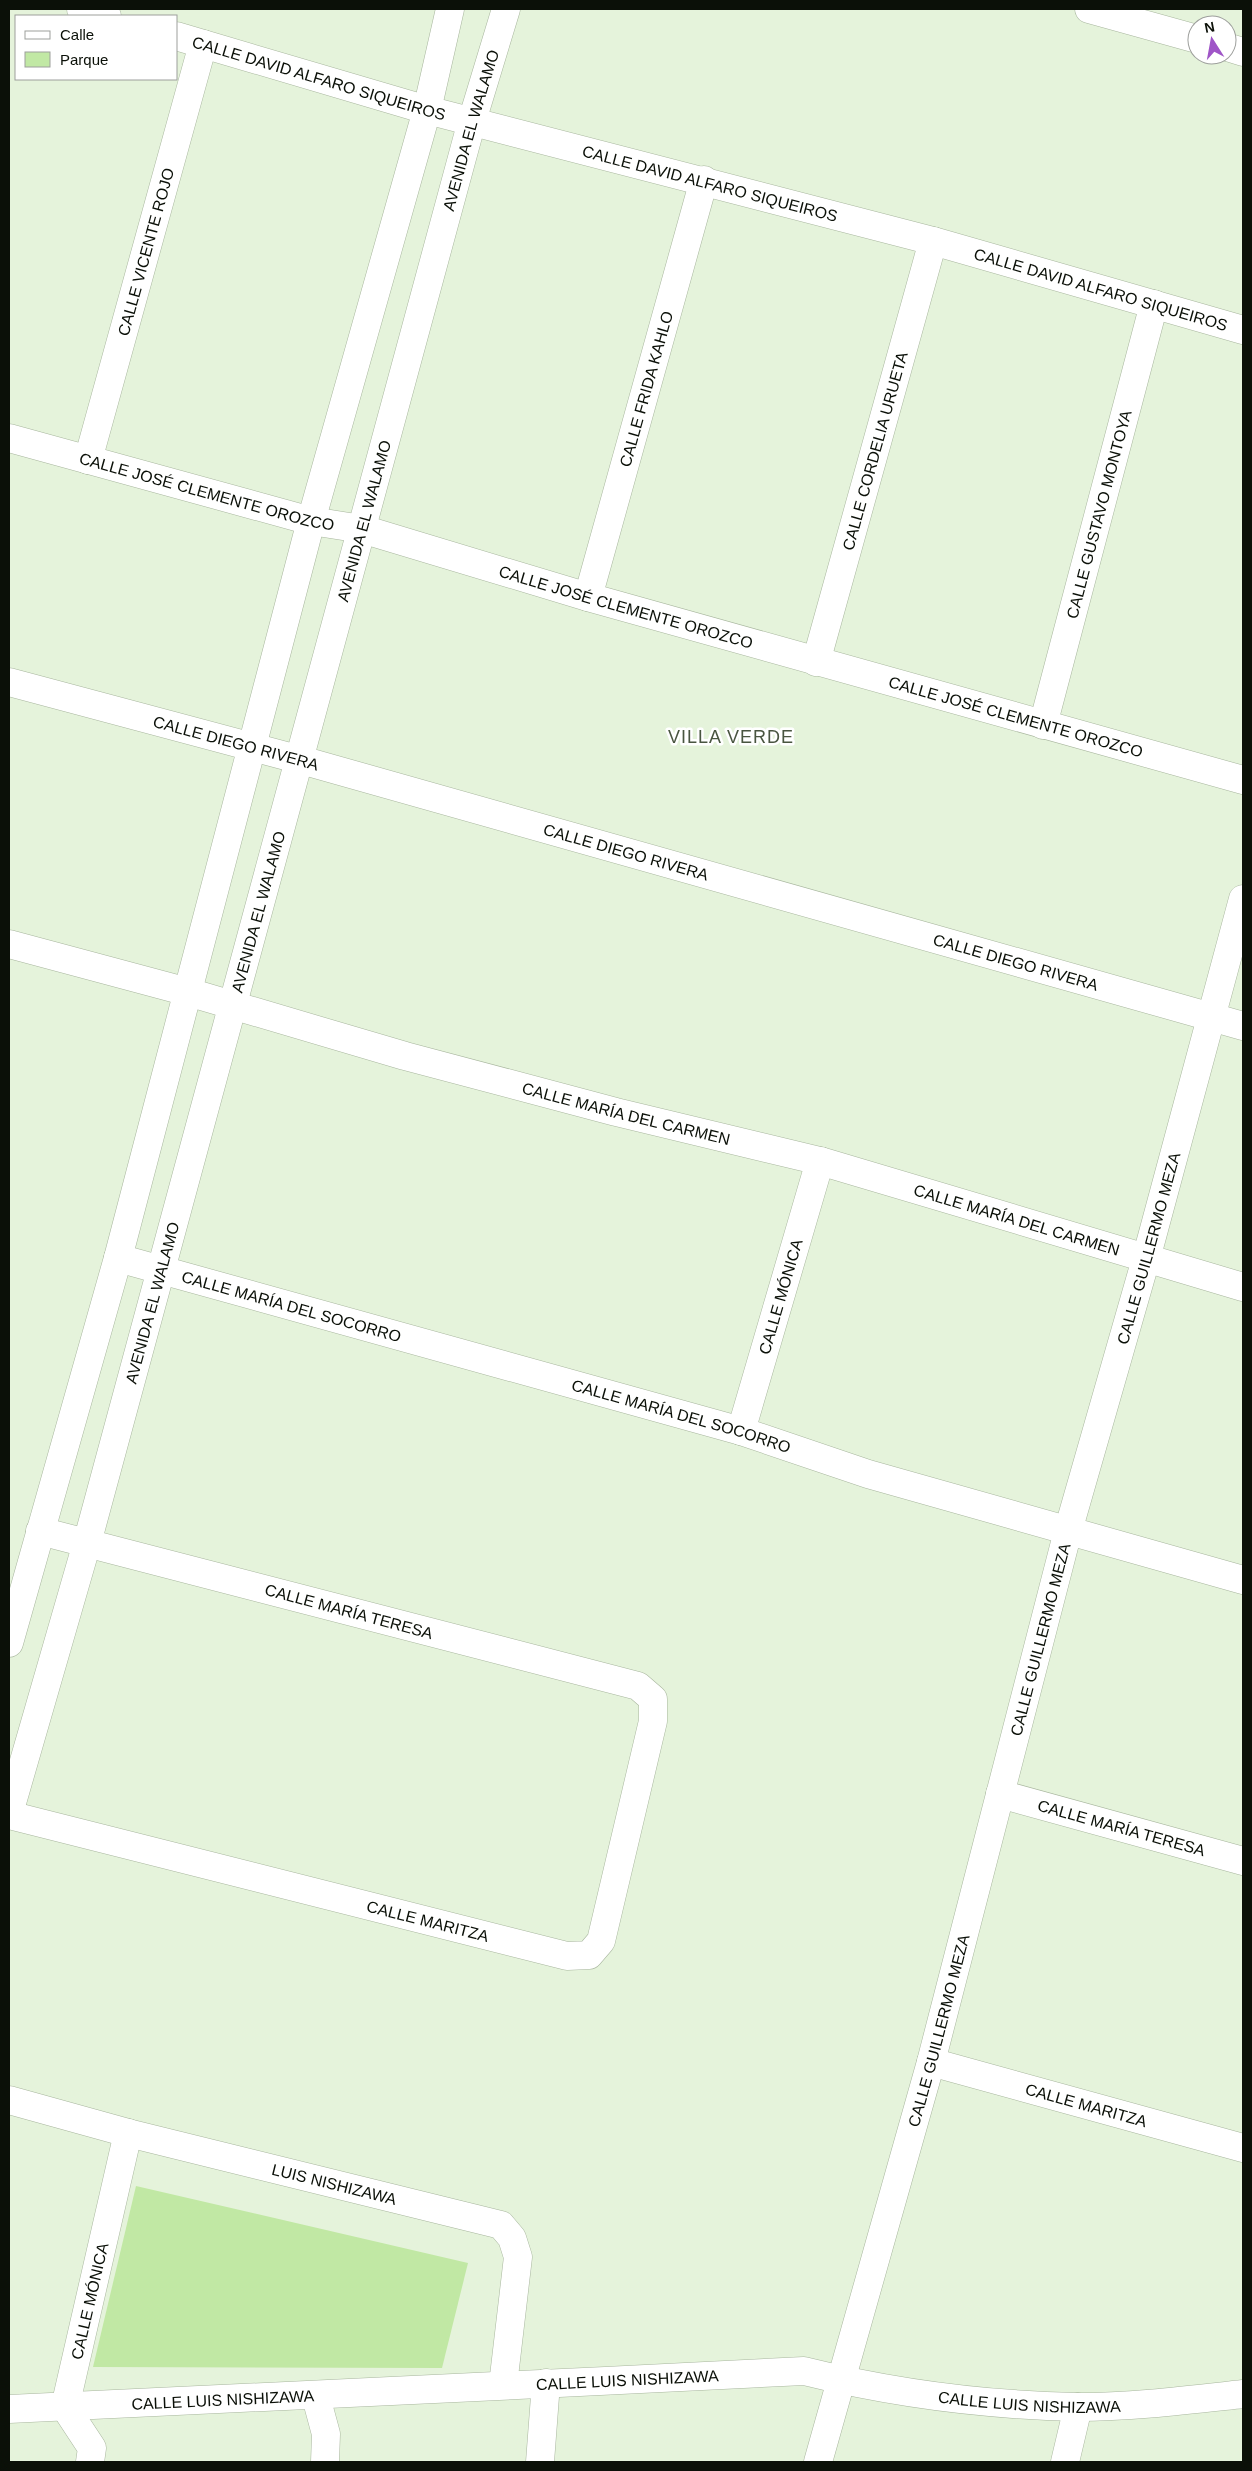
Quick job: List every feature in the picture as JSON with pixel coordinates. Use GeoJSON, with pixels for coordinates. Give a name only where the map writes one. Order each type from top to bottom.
{"type":"FeatureCollection","features":[{"type":"Feature","properties":{"kind":"street"},"geometry":{"type":"LineString","coordinates":[[81,9],[103,15]]}},
{"type":"Feature","properties":{"kind":"street"},"geometry":{"type":"LineString","coordinates":[[9,1643],[118,1258],[311,520],[427,110],[450,9]]}},
{"type":"Feature","properties":{"kind":"street","name":"AVENIDA EL WALAMO"},"geometry":{"type":"LineString","coordinates":[[9,1814],[87,1543],[301,760],[472,121],[506,9]]}},
{"type":"Feature","properties":{"kind":"street"},"geometry":{"type":"LineString","coordinates":[[1089,9],[1187,36]]}},
{"type":"Feature","properties":{"kind":"street","name":"CALLE DAVID ALFARO SIQUEIROS"},"geometry":{"type":"LineString","coordinates":[[178,37],[427,110],[704,180],[934,241],[1243,330]]}},
{"type":"Feature","properties":{"kind":"street","name":"CALLE VICENTE ROJO"},"geometry":{"type":"LineString","coordinates":[[88,460],[203,44]]}},
{"type":"Feature","properties":{"kind":"street","name":"CALLE FRIDA KAHLO"},"geometry":{"type":"LineString","coordinates":[[588,597],[704,180]]}},
{"type":"Feature","properties":{"kind":"street","name":"CALLE CORDELIA URUETA"},"geometry":{"type":"LineString","coordinates":[[816,662],[934,241]]}},
{"type":"Feature","properties":{"kind":"street","name":"CALLE GUSTAVO MONTOYA"},"geometry":{"type":"LineString","coordinates":[[1043,725],[1154,304]]}},
{"type":"Feature","properties":{"kind":"street","name":"CALLE JOSÉ CLEMENTE OROZCO"},"geometry":{"type":"LineString","coordinates":[[9,438],[311,520],[362,529],[588,597],[816,662],[1243,780]]}},
{"type":"Feature","properties":{"kind":"street","name":"CALLE DIEGO RIVERA"},"geometry":{"type":"LineString","coordinates":[[9,682],[301,760],[1243,1026]]}},
{"type":"Feature","properties":{"kind":"street","name":"CALLE GUILLERMO MEZA"},"geometry":{"type":"LineString","coordinates":[[818,2462],[931,2062],[1068,1531],[1146,1260],[1243,899]]}},
{"type":"Feature","properties":{"kind":"street","name":"CALLE MARÍA DEL CARMEN"},"geometry":{"type":"LineString","coordinates":[[9,944],[188,992],[424,1061],[616,1112],[820,1162],[1146,1260],[1243,1287]]}},
{"type":"Feature","properties":{"kind":"street","name":"CALLE MÓNICA"},"geometry":{"type":"LineString","coordinates":[[741,1431],[820,1162]]}},
{"type":"Feature","properties":{"kind":"street","name":"CALLE MARÍA DEL SOCORRO"},"geometry":{"type":"LineString","coordinates":[[118,1258],[741,1431],[868,1474],[1243,1580]]}},
{"type":"Feature","properties":{"kind":"street","name":"CALLE MARÍA TERESA"},"geometry":{"type":"LineString","coordinates":[[40,1531],[638,1686],[653,1699]]}},
{"type":"Feature","properties":{"kind":"street","name":"CALLE MARITZA"},"geometry":{"type":"LineString","coordinates":[[9,1814],[567,1956],[589,1955],[601,1941],[653,1721],[653,1699]]}},
{"type":"Feature","properties":{"kind":"street","name":"CALLE MARÍA TERESA"},"geometry":{"type":"LineString","coordinates":[[1000,1794],[1243,1861]]}},
{"type":"Feature","properties":{"kind":"street","name":"CALLE MARITZA"},"geometry":{"type":"LineString","coordinates":[[931,2062],[1243,2148]]}},
{"type":"Feature","properties":{"kind":"street","name":"LUIS NISHIZAWA"},"geometry":{"type":"LineString","coordinates":[[9,2100],[128,2133],[501,2226],[512,2238],[518,2257],[503,2385]]}},
{"type":"Feature","properties":{"kind":"street","name":"CALLE MÓNICA"},"geometry":{"type":"LineString","coordinates":[[65,2406],[128,2133]]}},
{"type":"Feature","properties":{"kind":"street","name":"CALLE LUIS NISHIZAWA"},"geometry":{"type":"LineString","coordinates":[[9,2409],[316,2397],[503,2385],[804,2371],[841,2381],[968,2401],[1078,2407],[1163,2402],[1243,2394]]}},
{"type":"Feature","properties":{"kind":"street"},"geometry":{"type":"LineString","coordinates":[[540,2462],[546,2383]]}},
{"type":"Feature","properties":{"kind":"street"},"geometry":{"type":"LineString","coordinates":[[316,2397],[326,2434],[325,2462]]}},
{"type":"Feature","properties":{"kind":"street"},"geometry":{"type":"LineString","coordinates":[[65,2406],[92,2448],[90,2462]]}},
{"type":"Feature","properties":{"kind":"street"},"geometry":{"type":"LineString","coordinates":[[1065,2462],[1078,2407]]}},
{"type":"Feature","properties":{"kind":"green space"},"geometry":{"type":"Polygon","coordinates":[[[136,2186],[468,2263],[442,2368],[93,2367],[136,2186]]]}},
{"type":"Feature","properties":{"kind":"district","name":"VILLA VERDE"},"geometry":{"type":"Point","coordinates":[731,737]}}]}
